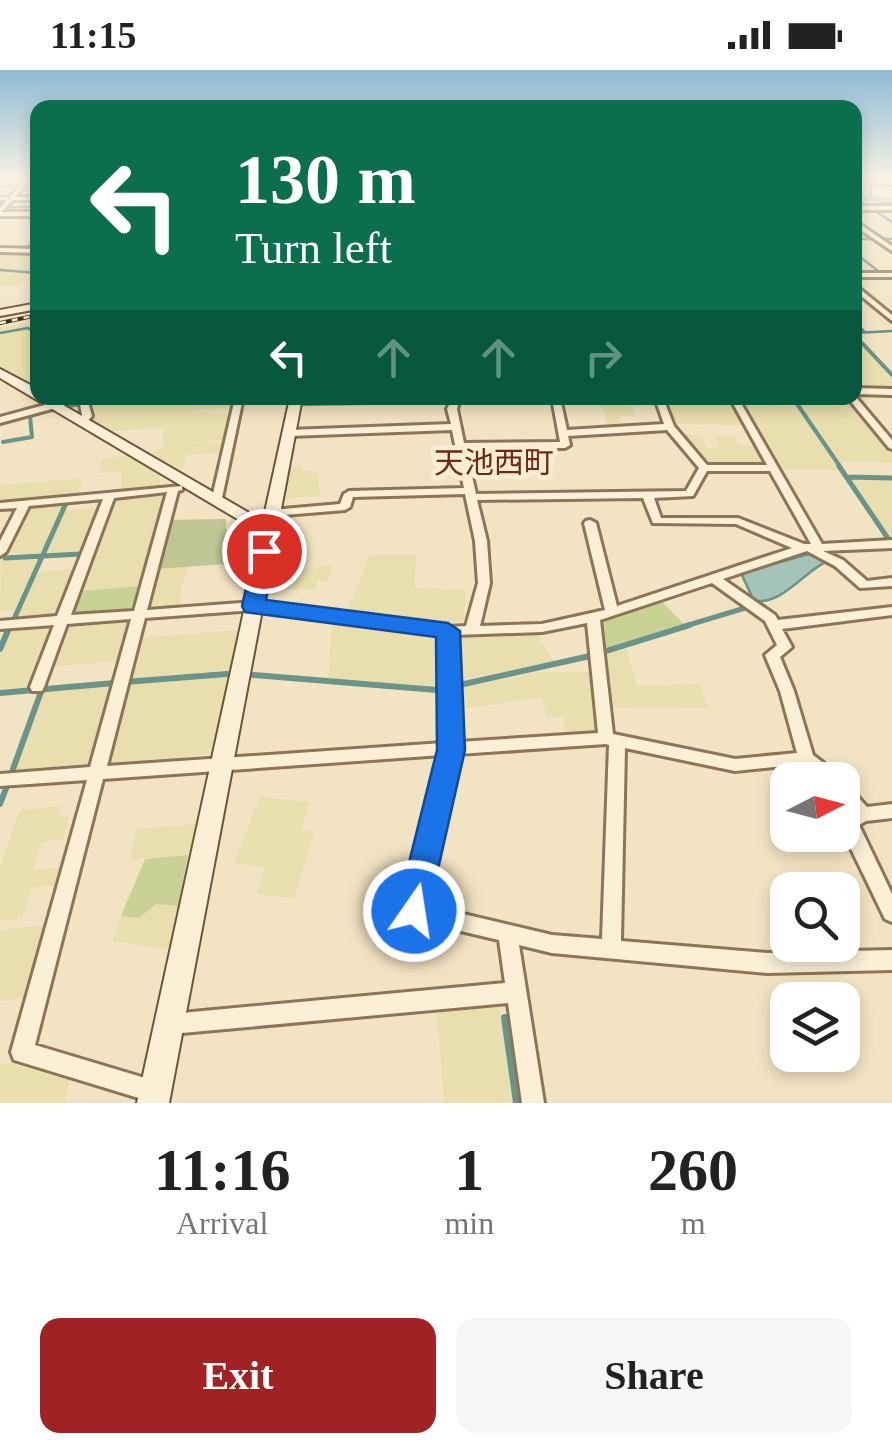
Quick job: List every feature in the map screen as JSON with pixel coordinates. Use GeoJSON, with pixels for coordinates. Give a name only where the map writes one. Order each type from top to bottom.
{"type":"FeatureCollection","features":[{"type":"Feature","properties":{"kind":"street"},"geometry":{"type":"LineString","coordinates":[[862,228],[892,249]]}},
{"type":"Feature","properties":{"kind":"street"},"geometry":{"type":"LineString","coordinates":[[862,238],[892,238]]}},
{"type":"Feature","properties":{"kind":"street"},"geometry":{"type":"LineString","coordinates":[[0,250],[30,251]]}},
{"type":"Feature","properties":{"kind":"street"},"geometry":{"type":"LineString","coordinates":[[862,275],[892,275]]}},
{"type":"Feature","properties":{"kind":"street"},"geometry":{"type":"LineString","coordinates":[[862,297],[892,319]]}},
{"type":"Feature","properties":{"kind":"street"},"geometry":{"type":"LineString","coordinates":[[0,313],[30,307]]}},
{"type":"Feature","properties":{"kind":"street"},"geometry":{"type":"LineString","coordinates":[[0,373],[30,390]]}},
{"type":"Feature","properties":{"kind":"street"},"geometry":{"type":"LineString","coordinates":[[862,394],[892,392]]}},
{"type":"Feature","properties":{"kind":"street"},"geometry":{"type":"LineString","coordinates":[[0,420],[33,405]]}},
{"type":"Feature","properties":{"kind":"street"},"geometry":{"type":"LineString","coordinates":[[56,405],[216,498],[270,522],[344,507],[349,494],[689,494],[704,468]]}},
{"type":"Feature","properties":{"kind":"street"},"geometry":{"type":"LineString","coordinates":[[84,421],[85,405]]}},
{"type":"Feature","properties":{"kind":"street"},"geometry":{"type":"LineString","coordinates":[[216,498],[238,405]]}},
{"type":"Feature","properties":{"kind":"street"},"geometry":{"type":"LineString","coordinates":[[173,488],[22,1052],[154,1098],[295,405]]}},
{"type":"Feature","properties":{"kind":"street"},"geometry":{"type":"LineString","coordinates":[[453,405],[484,583],[472,630]]}},
{"type":"Feature","properties":{"kind":"street"},"geometry":{"type":"LineString","coordinates":[[460,446],[564,444],[557,405]]}},
{"type":"Feature","properties":{"kind":"street"},"geometry":{"type":"LineString","coordinates":[[661,405],[670,427],[704,468]]}},
{"type":"Feature","properties":{"kind":"street"},"geometry":{"type":"LineString","coordinates":[[738,405],[774,468],[810,547]]}},
{"type":"Feature","properties":{"kind":"street"},"geometry":{"type":"LineString","coordinates":[[862,405],[892,446]]}},
{"type":"Feature","properties":{"kind":"street"},"geometry":{"type":"LineString","coordinates":[[289,434],[456,427]]}},
{"type":"Feature","properties":{"kind":"street"},"geometry":{"type":"LineString","coordinates":[[562,432],[670,427]]}},
{"type":"Feature","properties":{"kind":"street"},"geometry":{"type":"LineString","coordinates":[[704,468],[774,468]]}},
{"type":"Feature","properties":{"kind":"street"},"geometry":{"type":"LineString","coordinates":[[0,506],[195,485]]}},
{"type":"Feature","properties":{"kind":"street"},"geometry":{"type":"LineString","coordinates":[[37,688],[110,495]]}},
{"type":"Feature","properties":{"kind":"street"},"geometry":{"type":"LineString","coordinates":[[648,496],[657,521],[738,521],[810,547],[839,564],[864,586],[892,582]]}},
{"type":"Feature","properties":{"kind":"street"},"geometry":{"type":"LineString","coordinates":[[0,552],[26,503]]}},
{"type":"Feature","properties":{"kind":"street"},"geometry":{"type":"LineString","coordinates":[[590,523],[612,612]]}},
{"type":"Feature","properties":{"kind":"street"},"geometry":{"type":"LineString","coordinates":[[0,624],[254,606],[448,631],[542,628],[612,612],[810,547],[892,544]]}},
{"type":"Feature","properties":{"kind":"street"},"geometry":{"type":"LineString","coordinates":[[713,578],[776,625],[785,647],[772,656],[787,691],[806,758],[811,762]]}},
{"type":"Feature","properties":{"kind":"street"},"geometry":{"type":"LineString","coordinates":[[776,625],[892,611]]}},
{"type":"Feature","properties":{"kind":"street"},"geometry":{"type":"LineString","coordinates":[[592,618],[612,739],[612,949]]}},
{"type":"Feature","properties":{"kind":"street"},"geometry":{"type":"LineString","coordinates":[[448,631],[451,750],[414,911],[552,944],[767,963],[892,960]]}},
{"type":"Feature","properties":{"kind":"street"},"geometry":{"type":"LineString","coordinates":[[0,780],[612,739],[734,765],[806,758]]}},
{"type":"Feature","properties":{"kind":"street"},"geometry":{"type":"LineString","coordinates":[[860,810],[864,814]]}},
{"type":"Feature","properties":{"kind":"street"},"geometry":{"type":"LineString","coordinates":[[892,812],[864,814],[850,821],[892,913]]}},
{"type":"Feature","properties":{"kind":"street"},"geometry":{"type":"LineString","coordinates":[[508,934],[533,1103]]}},
{"type":"Feature","properties":{"kind":"street"},"geometry":{"type":"LineString","coordinates":[[169,1024],[517,992]]}},
{"type":"Feature","properties":{"kind":"shaded area"},"geometry":{"type":"Polygon","coordinates":[[[0,251],[30,251],[30,272],[21,273],[28,274],[18,286],[0,286],[0,251]]]}},
{"type":"Feature","properties":{"kind":"shaded area"},"geometry":{"type":"Polygon","coordinates":[[[30,322],[30,329],[26,328],[30,331],[30,385],[0,367],[0,328],[30,322]]]}},
{"type":"Feature","properties":{"kind":"shaded area"},"geometry":{"type":"Polygon","coordinates":[[[862,345],[887,372],[882,375],[892,377],[892,390],[862,389],[862,345]]]}},
{"type":"Feature","properties":{"kind":"shaded area"},"geometry":{"type":"Polygon","coordinates":[[[88,405],[235,405],[187,412],[230,415],[223,440],[186,443],[226,442],[224,453],[186,455],[182,471],[151,453],[164,445],[163,428],[112,431],[91,419],[88,405]]]}},
{"type":"Feature","properties":{"kind":"shaded area"},"geometry":{"type":"Polygon","coordinates":[[[602,405],[633,405],[635,416],[619,416],[621,428],[608,429],[602,405]]]}},
{"type":"Feature","properties":{"kind":"shaded area"},"geometry":{"type":"Polygon","coordinates":[[[667,405],[734,405],[745,425],[674,424],[667,405]]]}},
{"type":"Feature","properties":{"kind":"shaded area"},"geometry":{"type":"Polygon","coordinates":[[[743,405],[797,406],[840,470],[779,469],[743,405]]]}},
{"type":"Feature","properties":{"kind":"shaded area"},"geometry":{"type":"Polygon","coordinates":[[[800,405],[853,405],[892,454],[892,463],[839,462],[800,405]]]}},
{"type":"Feature","properties":{"kind":"shaded area"},"geometry":{"type":"Polygon","coordinates":[[[682,435],[700,435],[708,449],[720,448],[715,436],[735,437],[739,445],[756,446],[766,463],[713,465],[682,435]]]}},
{"type":"Feature","properties":{"kind":"shaded area"},"geometry":{"type":"Polygon","coordinates":[[[129,455],[160,473],[160,488],[121,492],[121,472],[99,473],[102,459],[129,455]]]}},
{"type":"Feature","properties":{"kind":"shaded area"},"geometry":{"type":"Polygon","coordinates":[[[302,466],[302,471],[318,471],[320,496],[285,498],[290,467],[302,466]]]}},
{"type":"Feature","properties":{"kind":"shaded area"},"geometry":{"type":"Polygon","coordinates":[[[83,478],[77,496],[0,504],[0,485],[83,478]]]}},
{"type":"Feature","properties":{"kind":"shaded area"},"geometry":{"type":"Polygon","coordinates":[[[850,479],[892,479],[892,541],[850,479]]]}},
{"type":"Feature","properties":{"kind":"shaded area"},"geometry":{"type":"Polygon","coordinates":[[[168,492],[141,586],[82,591],[117,495],[168,492]]]}},
{"type":"Feature","properties":{"kind":"shaded area"},"geometry":{"type":"Polygon","coordinates":[[[65,500],[40,554],[3,557],[29,507],[65,500]]]}},
{"type":"Feature","properties":{"kind":"shaded area"},"geometry":{"type":"Polygon","coordinates":[[[101,508],[83,552],[45,554],[65,510],[101,508]]]}},
{"type":"Feature","properties":{"kind":"shaded area"},"geometry":{"type":"Polygon","coordinates":[[[370,555],[416,555],[415,588],[466,590],[463,621],[425,624],[346,614],[370,555]]]}},
{"type":"Feature","properties":{"kind":"shaded area"},"geometry":{"type":"Polygon","coordinates":[[[39,558],[15,610],[0,611],[1,560],[39,558]]]}},
{"type":"Feature","properties":{"kind":"shaded area"},"geometry":{"type":"Polygon","coordinates":[[[273,564],[290,564],[288,578],[300,577],[304,569],[333,565],[327,581],[317,581],[315,590],[268,587],[273,564]]]}},
{"type":"Feature","properties":{"kind":"shaded area"},"geometry":{"type":"Polygon","coordinates":[[[187,566],[178,607],[146,605],[155,569],[187,566]]]}},
{"type":"Feature","properties":{"kind":"shaded area"},"geometry":{"type":"Polygon","coordinates":[[[76,569],[58,615],[16,619],[37,572],[76,569]]]}},
{"type":"Feature","properties":{"kind":"shaded area"},"geometry":{"type":"Polygon","coordinates":[[[127,619],[132,624],[122,661],[54,666],[70,623],[127,619]]]}},
{"type":"Feature","properties":{"kind":"shaded area"},"geometry":{"type":"Polygon","coordinates":[[[333,621],[433,633],[441,641],[439,688],[328,678],[333,621]]]}},
{"type":"Feature","properties":{"kind":"shaded area"},"geometry":{"type":"Polygon","coordinates":[[[56,624],[31,687],[0,689],[0,655],[12,627],[56,624]]]}},
{"type":"Feature","properties":{"kind":"shaded area"},"geometry":{"type":"Polygon","coordinates":[[[238,630],[229,670],[126,679],[137,638],[238,630]]]}},
{"type":"Feature","properties":{"kind":"shaded area"},"geometry":{"type":"Polygon","coordinates":[[[536,633],[554,662],[457,680],[456,639],[461,634],[536,633]]]}},
{"type":"Feature","properties":{"kind":"shaded area"},"geometry":{"type":"Polygon","coordinates":[[[626,647],[638,686],[700,684],[708,708],[608,707],[603,655],[626,647]]]}},
{"type":"Feature","properties":{"kind":"shaded area"},"geometry":{"type":"Polygon","coordinates":[[[540,672],[592,672],[597,733],[565,734],[564,717],[547,717],[542,697],[455,710],[454,689],[540,672]]]}},
{"type":"Feature","properties":{"kind":"shaded area"},"geometry":{"type":"Polygon","coordinates":[[[228,677],[212,754],[110,764],[106,758],[124,685],[228,677]]]}},
{"type":"Feature","properties":{"kind":"shaded area"},"geometry":{"type":"Polygon","coordinates":[[[115,686],[91,763],[14,771],[45,692],[115,686]]]}},
{"type":"Feature","properties":{"kind":"shaded area"},"geometry":{"type":"Polygon","coordinates":[[[260,797],[309,802],[301,830],[314,832],[294,898],[257,894],[265,867],[234,863],[260,797]]]}},
{"type":"Feature","properties":{"kind":"shaded area"},"geometry":{"type":"Polygon","coordinates":[[[61,806],[58,817],[69,817],[63,839],[42,841],[33,870],[64,868],[59,885],[32,888],[22,919],[0,921],[0,867],[20,810],[61,806]]]}},
{"type":"Feature","properties":{"kind":"shaded area"},"geometry":{"type":"Polygon","coordinates":[[[196,824],[188,855],[130,860],[136,829],[196,824]]]}},
{"type":"Feature","properties":{"kind":"shaded area"},"geometry":{"type":"Polygon","coordinates":[[[156,904],[178,906],[168,949],[113,941],[121,916],[139,918],[156,904]]]}},
{"type":"Feature","properties":{"kind":"shaded area"},"geometry":{"type":"Polygon","coordinates":[[[49,925],[29,997],[0,1001],[0,930],[49,925]]]}},
{"type":"Feature","properties":{"kind":"shaded area"},"geometry":{"type":"Polygon","coordinates":[[[499,1005],[512,1103],[444,1103],[437,1011],[499,1005]]]}},
{"type":"Feature","properties":{"kind":"shaded area"},"geometry":{"type":"Polygon","coordinates":[[[0,1064],[70,1080],[64,1103],[0,1103],[0,1064]]]}},
{"type":"Feature","properties":{"kind":"green space"},"geometry":{"type":"Polygon","coordinates":[[[226,519],[227,564],[155,569],[168,520],[226,519]]]}},
{"type":"Feature","properties":{"kind":"green space"},"geometry":{"type":"Polygon","coordinates":[[[141,586],[130,610],[74,614],[82,591],[141,586]]]}},
{"type":"Feature","properties":{"kind":"green space"},"geometry":{"type":"Polygon","coordinates":[[[661,601],[685,625],[602,651],[598,622],[661,601]]]}},
{"type":"Feature","properties":{"kind":"green space"},"geometry":{"type":"Polygon","coordinates":[[[188,855],[178,906],[156,904],[139,918],[121,916],[145,859],[188,855]]]}},
{"type":"Feature","properties":{"kind":"water"},"geometry":{"type":"Polygon","coordinates":[[[812,553],[828,561],[775,598],[754,601],[741,573],[812,553]]]}},
{"type":"Feature","properties":{"kind":"waterway"},"geometry":{"type":"LineString","coordinates":[[862,239],[876,239]]}},
{"type":"Feature","properties":{"kind":"waterway"},"geometry":{"type":"LineString","coordinates":[[880,239],[892,239]]}},
{"type":"Feature","properties":{"kind":"waterway"},"geometry":{"type":"LineString","coordinates":[[20,250],[30,246]]}},
{"type":"Feature","properties":{"kind":"waterway"},"geometry":{"type":"LineString","coordinates":[[862,258],[882,274]]}},
{"type":"Feature","properties":{"kind":"waterway"},"geometry":{"type":"LineString","coordinates":[[0,270],[30,272]]}},
{"type":"Feature","properties":{"kind":"waterway"},"geometry":{"type":"LineString","coordinates":[[0,333],[30,329]]}},
{"type":"Feature","properties":{"kind":"waterway"},"geometry":{"type":"LineString","coordinates":[[862,329],[865,332]]}},
{"type":"Feature","properties":{"kind":"waterway"},"geometry":{"type":"LineString","coordinates":[[862,333],[892,331]]}},
{"type":"Feature","properties":{"kind":"waterway"},"geometry":{"type":"LineString","coordinates":[[862,343],[892,375]]}},
{"type":"Feature","properties":{"kind":"waterway"},"geometry":{"type":"LineString","coordinates":[[69,406],[75,405]]}},
{"type":"Feature","properties":{"kind":"waterway"},"geometry":{"type":"LineString","coordinates":[[798,405],[841,468]]}},
{"type":"Feature","properties":{"kind":"waterway"},"geometry":{"type":"LineString","coordinates":[[3,442],[32,437],[30,416],[50,410]]}},
{"type":"Feature","properties":{"kind":"waterway"},"geometry":{"type":"LineString","coordinates":[[827,544],[889,540],[839,466]]}},
{"type":"Feature","properties":{"kind":"waterway"},"geometry":{"type":"LineString","coordinates":[[847,477],[892,478]]}},
{"type":"Feature","properties":{"kind":"waterway"},"geometry":{"type":"LineString","coordinates":[[42,556],[67,501]]}},
{"type":"Feature","properties":{"kind":"waterway"},"geometry":{"type":"LineString","coordinates":[[42,556],[81,554]]}},
{"type":"Feature","properties":{"kind":"waterway"},"geometry":{"type":"LineString","coordinates":[[5,558],[42,556]]}},
{"type":"Feature","properties":{"kind":"waterway"},"geometry":{"type":"LineString","coordinates":[[14,619],[42,556]]}},
{"type":"Feature","properties":{"kind":"waterway"},"geometry":{"type":"LineString","coordinates":[[682,627],[745,608]]}},
{"type":"Feature","properties":{"kind":"waterway"},"geometry":{"type":"LineString","coordinates":[[603,652],[690,625]]}},
{"type":"Feature","properties":{"kind":"waterway"},"geometry":{"type":"LineString","coordinates":[[0,649],[9,628]]}},
{"type":"Feature","properties":{"kind":"waterway"},"geometry":{"type":"LineString","coordinates":[[455,686],[590,656]]}},
{"type":"Feature","properties":{"kind":"waterway"},"geometry":{"type":"LineString","coordinates":[[125,682],[227,674]]}},
{"type":"Feature","properties":{"kind":"waterway"},"geometry":{"type":"LineString","coordinates":[[253,675],[437,690]]}},
{"type":"Feature","properties":{"kind":"waterway"},"geometry":{"type":"LineString","coordinates":[[42,689],[115,683]]}},
{"type":"Feature","properties":{"kind":"waterway"},"geometry":{"type":"LineString","coordinates":[[0,693],[42,689]]}},
{"type":"Feature","properties":{"kind":"waterway"},"geometry":{"type":"LineString","coordinates":[[13,769],[42,689]]}},
{"type":"Feature","properties":{"kind":"waterway"},"geometry":{"type":"LineString","coordinates":[[0,804],[7,786]]}},
{"type":"Feature","properties":{"kind":"waterway"},"geometry":{"type":"LineString","coordinates":[[505,1018],[517,1103]]}},
{"type":"Feature","properties":{"kind":"railway"},"geometry":{"type":"LineString","coordinates":[[0,323],[30,317]]}},
{"type":"Feature","properties":{"kind":"district","name":"天池西町"},"geometry":{"type":"Point","coordinates":[494,462]}},
{"type":"Feature","properties":{"kind":"route"},"geometry":{"type":"LineString","coordinates":[[264,551],[254,606],[448,631],[451,750],[414,911]]}}]}
